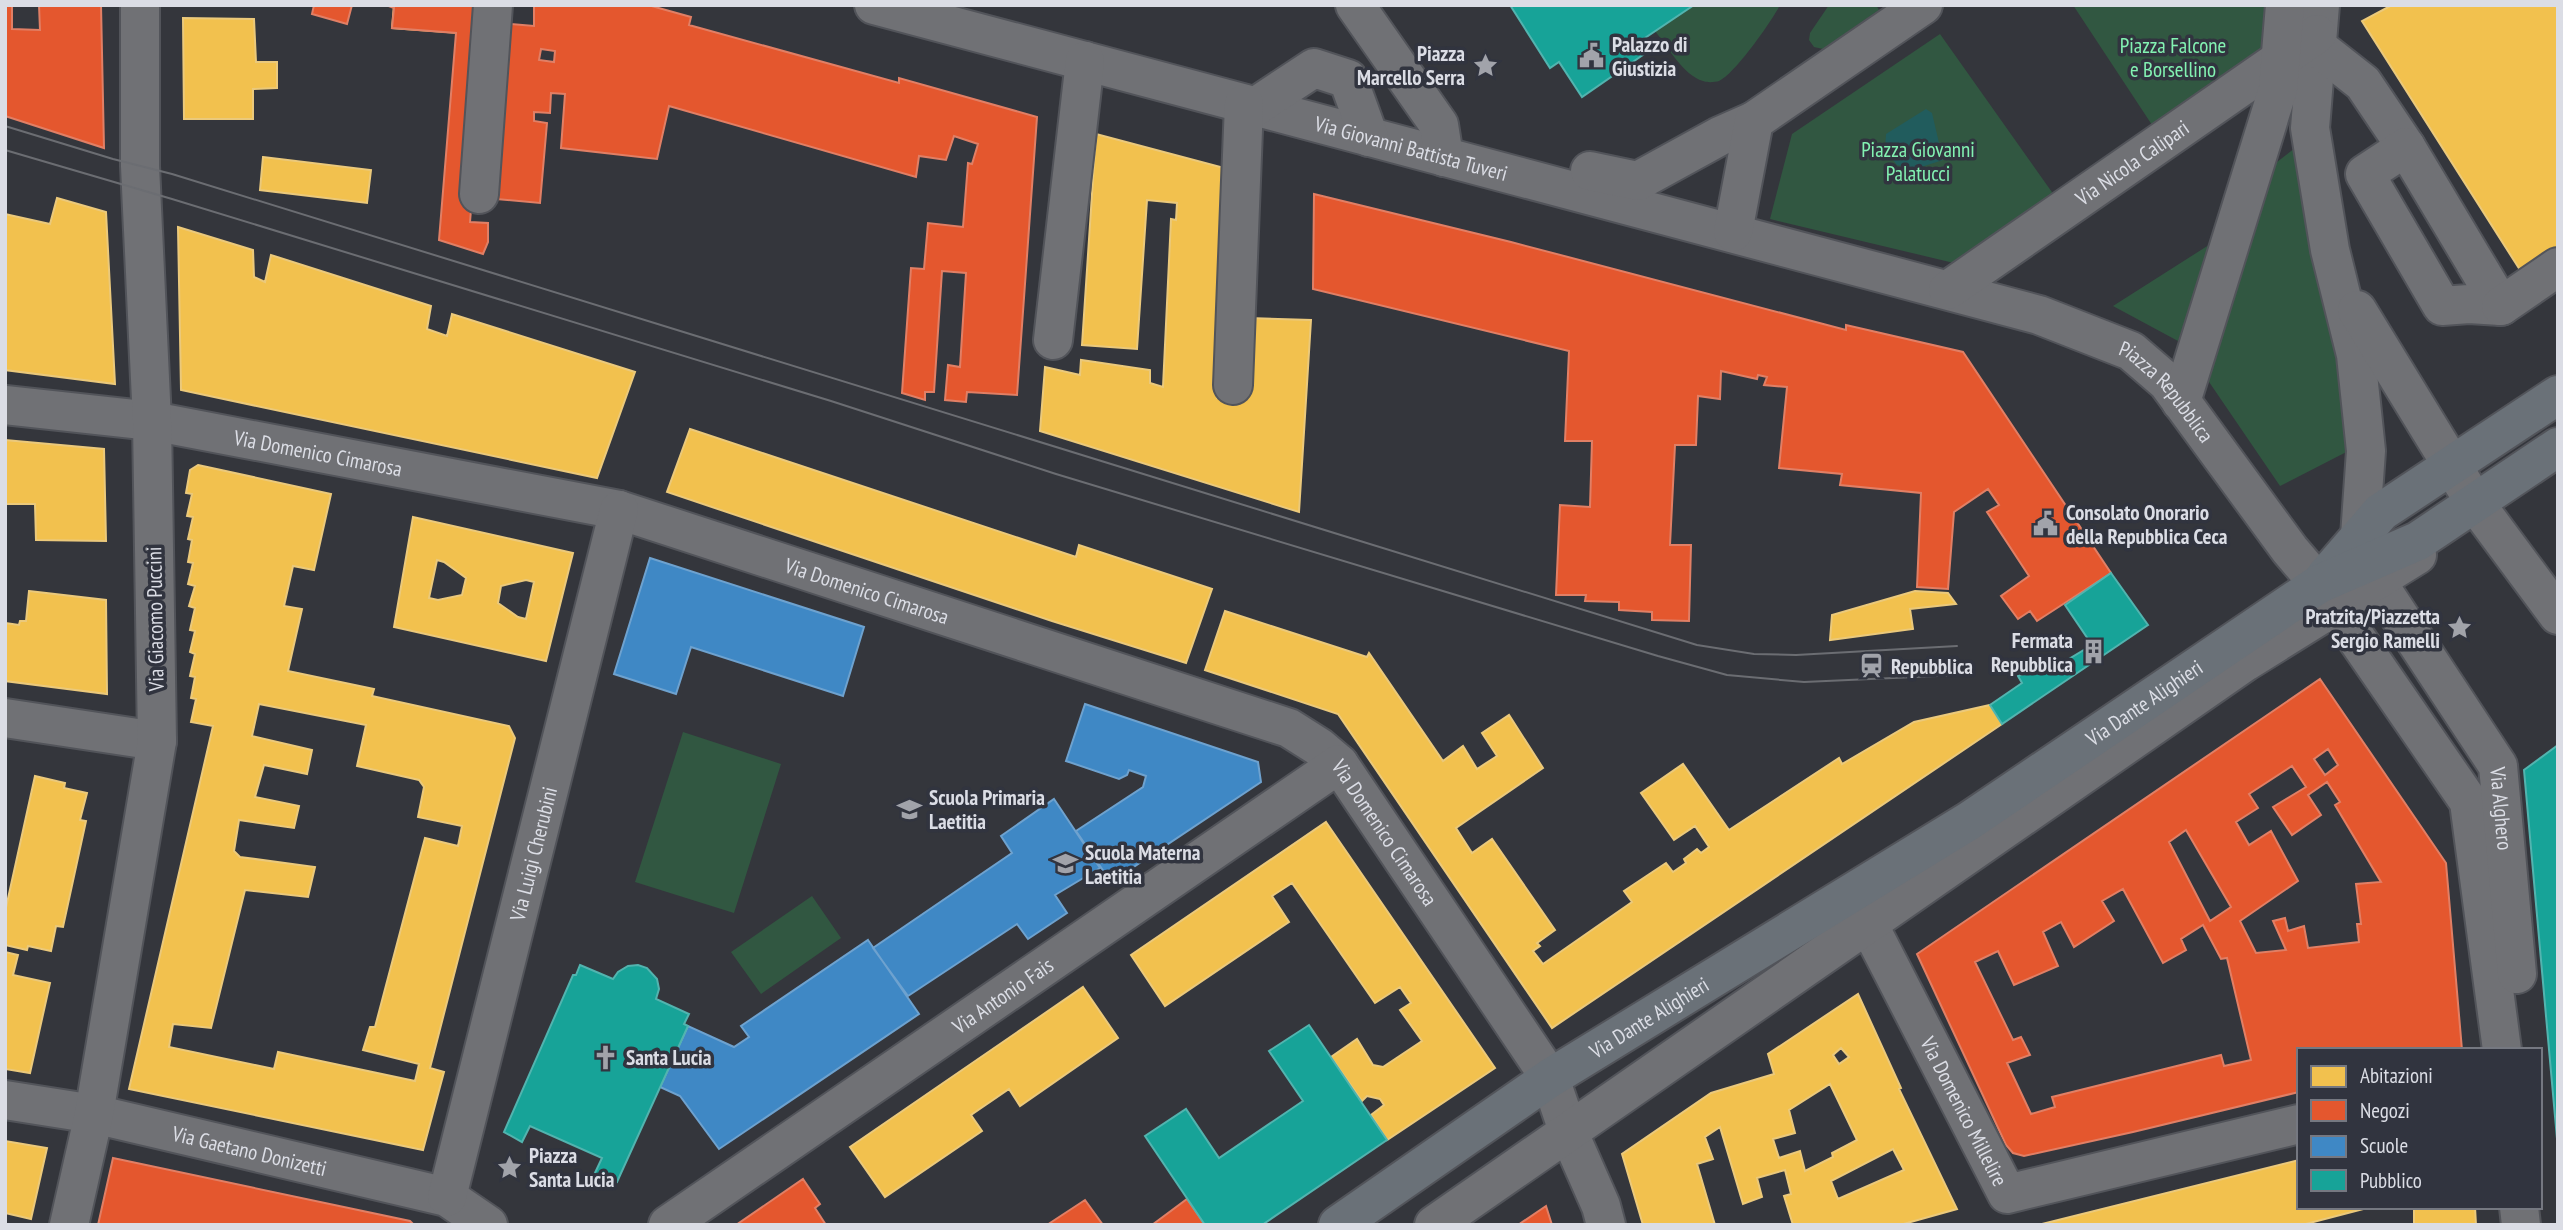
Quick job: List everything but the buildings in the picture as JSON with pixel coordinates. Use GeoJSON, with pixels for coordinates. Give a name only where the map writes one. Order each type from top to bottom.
{"type":"FeatureCollection","features":[{"type":"Feature","properties":{"kind":"main road","name":"Via Dante Alighieri"},"geometry":{"type":"LineString","coordinates":[[2367,560],[2381,512],[2558,395]]}},
{"type":"Feature","properties":{"kind":"main road","name":"Via Dante Alighieri"},"geometry":{"type":"LineString","coordinates":[[1338,1225],[1550,1077],[1969,821],[2326,595],[2367,560],[2418,541],[2478,508],[2558,447]]}},
{"type":"Feature","properties":{"kind":"street","name":"Via Giacomo Puccini"},"geometry":{"type":"LineString","coordinates":[[69,1225],[94,1114],[157,741],[152,421],[140,178],[140,5]]}},
{"type":"Feature","properties":{"kind":"street"},"geometry":{"type":"LineString","coordinates":[[479,194],[493,5]]}},
{"type":"Feature","properties":{"kind":"street"},"geometry":{"type":"LineString","coordinates":[[1355,5],[1441,141],[1453,136],[1490,151],[1638,181],[1720,136],[1754,121],[1923,5]]}},
{"type":"Feature","properties":{"kind":"street"},"geometry":{"type":"LineString","coordinates":[[2181,402],[2278,89],[2285,5]]}},
{"type":"Feature","properties":{"kind":"street","name":"Via Giovanni Battista Tuveri"},"geometry":{"type":"LineString","coordinates":[[893,7],[1369,137],[1441,141],[1733,232],[1948,290]]}},
{"type":"Feature","properties":{"kind":"street"},"geometry":{"type":"LineString","coordinates":[[2318,28],[2363,83],[2406,147],[2501,306]]}},
{"type":"Feature","properties":{"kind":"street"},"geometry":{"type":"LineString","coordinates":[[2318,28],[2310,128],[2330,250],[2358,369],[2366,451],[2367,560]]}},
{"type":"Feature","properties":{"kind":"street","name":"Via Nicola Calipari"},"geometry":{"type":"LineString","coordinates":[[1948,290],[2280,60],[2318,28]]}},
{"type":"Feature","properties":{"kind":"street"},"geometry":{"type":"LineString","coordinates":[[1054,340],[1085,61]]}},
{"type":"Feature","properties":{"kind":"street"},"geometry":{"type":"LineString","coordinates":[[1233,385],[1249,106],[1314,68],[1348,79],[1369,137]]}},
{"type":"Feature","properties":{"kind":"street"},"geometry":{"type":"LineString","coordinates":[[1733,232],[1754,121]]}},
{"type":"Feature","properties":{"kind":"street"},"geometry":{"type":"LineString","coordinates":[[2322,205],[2406,147]]}},
{"type":"Feature","properties":{"kind":"street"},"geometry":{"type":"LineString","coordinates":[[2365,174],[2442,306],[2501,306],[2558,267]]}},
{"type":"Feature","properties":{"kind":"street"},"geometry":{"type":"LineString","coordinates":[[2330,250],[2361,320],[2451,466],[2478,508],[2558,615]]}},
{"type":"Feature","properties":{"kind":"street","name":"Piazza Repubblica"},"geometry":{"type":"LineString","coordinates":[[1948,290],[2039,314],[2131,351],[2167,382],[2326,595]]}},
{"type":"Feature","properties":{"kind":"street","name":"Via Domenico Cimarosa"},"geometry":{"type":"LineString","coordinates":[[5,405],[152,421],[619,510],[1289,727],[1339,764],[1550,1077],[1567,1128],[1601,1206],[1606,1225]]}},
{"type":"Feature","properties":{"kind":"street"},"geometry":{"type":"LineString","coordinates":[[2478,508],[2558,466]]}},
{"type":"Feature","properties":{"kind":"street","name":"Via Luigi Cherubini"},"geometry":{"type":"LineString","coordinates":[[447,1197],[619,510]]}},
{"type":"Feature","properties":{"kind":"street","name":"Via Alghero"},"geometry":{"type":"LineString","coordinates":[[2367,560],[2498,766],[2524,1048]]}},
{"type":"Feature","properties":{"kind":"street"},"geometry":{"type":"LineString","coordinates":[[1433,1225],[1865,918],[2245,662],[2326,595]]}},
{"type":"Feature","properties":{"kind":"street","name":"Via Alghero"},"geometry":{"type":"LineString","coordinates":[[2326,595],[2469,802],[2502,1048]]}},
{"type":"Feature","properties":{"kind":"street"},"geometry":{"type":"LineString","coordinates":[[5,718],[157,741]]}},
{"type":"Feature","properties":{"kind":"street","name":"Via Antonio Fais"},"geometry":{"type":"LineString","coordinates":[[668,1225],[1339,764]]}},
{"type":"Feature","properties":{"kind":"street","name":"Via Dante Alighieri"},"geometry":{"type":"LineString","coordinates":[[1865,918],[1969,821]]}},
{"type":"Feature","properties":{"kind":"street","name":"Via Domenico Millelire"},"geometry":{"type":"LineString","coordinates":[[1865,918],[2007,1194],[2297,1124]]}},
{"type":"Feature","properties":{"kind":"street","name":"Via Gaetano Donizetti"},"geometry":{"type":"LineString","coordinates":[[5,1100],[94,1114],[447,1197],[488,1225]]}},
{"type":"Feature","properties":{"kind":"street"},"geometry":{"type":"LineString","coordinates":[[1416,1225],[1567,1128]]}},
{"type":"Feature","properties":{"kind":"green space"},"geometry":{"type":"Polygon","coordinates":[[[1694,5],[1780,5],[1734,69],[1719,81],[1709,82],[1689,73],[1655,31],[1694,5]]]}},
{"type":"Feature","properties":{"kind":"green space"},"geometry":{"type":"Polygon","coordinates":[[[1829,5],[1876,5],[1879,10],[1823,49],[1814,47],[1809,40],[1810,33],[1829,5]]]}},
{"type":"Feature","properties":{"kind":"green space","name":"Piazza Falcone e Borsellino"},"geometry":{"type":"Polygon","coordinates":[[[2073,5],[2269,5],[2265,59],[2156,131],[2073,5]]]}},
{"type":"Feature","properties":{"kind":"green space","name":"Piazza Giovanni Palatucci"},"geometry":{"type":"Polygon","coordinates":[[[1940,34],[2054,195],[1958,264],[1770,219],[1792,134],[1940,34]]]}},
{"type":"Feature","properties":{"kind":"green space"},"geometry":{"type":"Polygon","coordinates":[[[2304,141],[2360,445],[2280,486],[2205,376],[2264,172],[2304,141]]]}},
{"type":"Feature","properties":{"kind":"green space"},"geometry":{"type":"Polygon","coordinates":[[[2212,243],[2178,341],[2113,306],[2212,243]]]}},
{"type":"Feature","properties":{"kind":"green space"},"geometry":{"type":"Polygon","coordinates":[[[683,732],[781,764],[734,913],[635,882],[683,732]]]}},
{"type":"Feature","properties":{"kind":"green space"},"geometry":{"type":"Polygon","coordinates":[[[812,896],[841,938],[761,994],[731,952],[812,896]]]}},
{"type":"Feature","properties":{"kind":"water"},"geometry":{"type":"Polygon","coordinates":[[[1926,109],[1932,113],[1943,160],[1915,169],[1897,165],[1885,150],[1886,134],[1926,109]]]}},
{"type":"Feature","properties":{"kind":"tram line"},"geometry":{"type":"LineString","coordinates":[[5,126],[172,174],[1697,645],[1754,654],[1796,655],[1957,646]]}},
{"type":"Feature","properties":{"kind":"tram line"},"geometry":{"type":"LineString","coordinates":[[5,150],[831,401],[1056,474],[1727,675],[1804,682],[1960,675]]}},
{"type":"Feature","properties":{"kind":"place","name":"Palazzo di Giustizia"},"geometry":{"type":"Point","coordinates":[1592,56]}},
{"type":"Feature","properties":{"kind":"place","name":"Piazza Marcello Serra"},"geometry":{"type":"Point","coordinates":[1485,65]}},
{"type":"Feature","properties":{"kind":"place","name":"Consolato Onorario della Repubblica Ceca"},"geometry":{"type":"Point","coordinates":[2046,524]}},
{"type":"Feature","properties":{"kind":"place","name":"Pratzita/Piazzetta Sergio Ramelli"},"geometry":{"type":"Point","coordinates":[2460,628]}},
{"type":"Feature","properties":{"kind":"place","name":"Fermata Repubblica"},"geometry":{"type":"Point","coordinates":[2093,652]}},
{"type":"Feature","properties":{"kind":"place","name":"Repubblica"},"geometry":{"type":"Point","coordinates":[1871,666]}},
{"type":"Feature","properties":{"kind":"place","name":"Scuola Primaria Laetitia"},"geometry":{"type":"Point","coordinates":[909,809]}},
{"type":"Feature","properties":{"kind":"place","name":"Scuola Materna Laetitia"},"geometry":{"type":"Point","coordinates":[1065,864]}},
{"type":"Feature","properties":{"kind":"place","name":"Santa Lucia"},"geometry":{"type":"Point","coordinates":[606,1057]}},
{"type":"Feature","properties":{"kind":"place","name":"Piazza Santa Lucia"},"geometry":{"type":"Point","coordinates":[509,1167]}}]}
